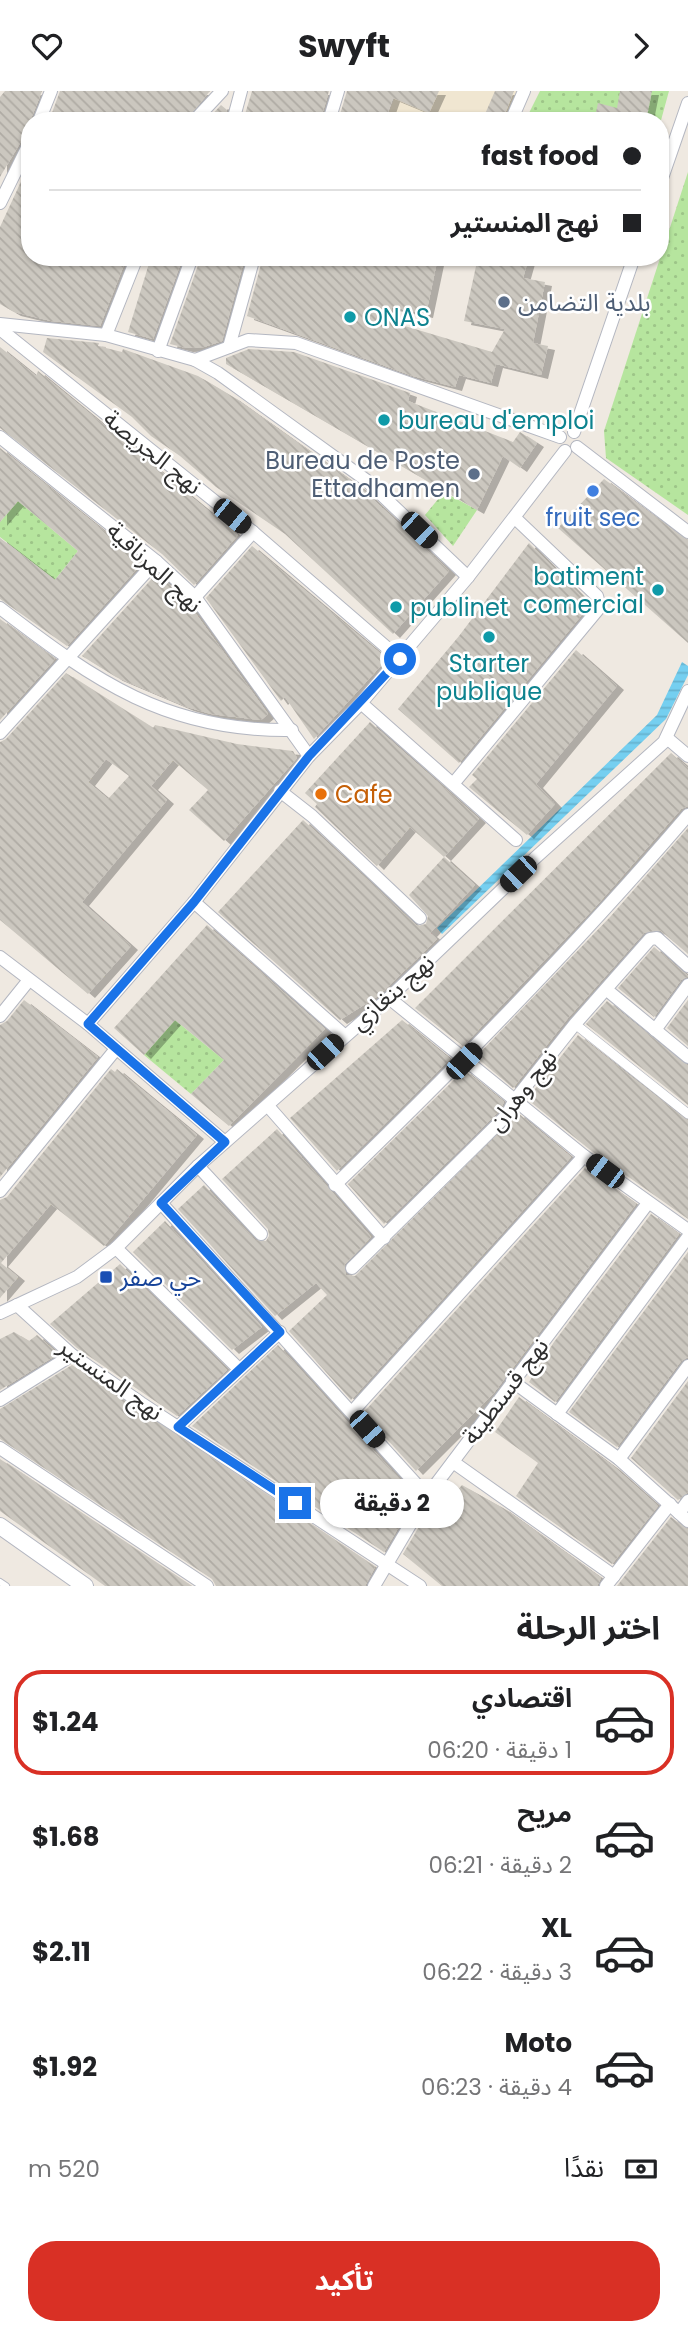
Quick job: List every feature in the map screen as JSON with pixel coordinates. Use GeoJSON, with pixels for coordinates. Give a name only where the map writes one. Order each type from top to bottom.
{"type":"FeatureCollection","features":[{"type":"Feature","properties":{"kind":"street"},"geometry":{"type":"LineString","coordinates":[[42,112],[51,91]]}},
{"type":"Feature","properties":{"kind":"street"},"geometry":{"type":"LineString","coordinates":[[202,112],[222,91]]}},
{"type":"Feature","properties":{"kind":"street"},"geometry":{"type":"LineString","coordinates":[[235,112],[241,91]]}},
{"type":"Feature","properties":{"kind":"street"},"geometry":{"type":"LineString","coordinates":[[332,112],[338,91]]}},
{"type":"Feature","properties":{"kind":"street"},"geometry":{"type":"LineString","coordinates":[[514,112],[524,91]]}},
{"type":"Feature","properties":{"kind":"street"},"geometry":{"type":"LineString","coordinates":[[669,158],[688,103]]}},
{"type":"Feature","properties":{"kind":"street"},"geometry":{"type":"LineString","coordinates":[[0,203],[4,185],[21,157]]}},
{"type":"Feature","properties":{"kind":"street"},"geometry":{"type":"LineString","coordinates":[[106,335],[133,266]]}},
{"type":"Feature","properties":{"kind":"street"},"geometry":{"type":"LineString","coordinates":[[158,351],[189,266]]}},
{"type":"Feature","properties":{"kind":"street"},"geometry":{"type":"LineString","coordinates":[[229,347],[252,266]]}},
{"type":"Feature","properties":{"kind":"street"},"geometry":{"type":"LineString","coordinates":[[573,432],[631,266]]}},
{"type":"Feature","properties":{"kind":"street"},"geometry":{"type":"LineString","coordinates":[[0,327],[106,335],[195,360],[218,373],[366,480],[468,577]]}},
{"type":"Feature","properties":{"kind":"street","name":"نهج الجريصة"},"geometry":{"type":"LineString","coordinates":[[0,327],[253,533],[400,659]]}},
{"type":"Feature","properties":{"kind":"street"},"geometry":{"type":"LineString","coordinates":[[195,360],[248,340],[296,343],[560,437]]}},
{"type":"Feature","properties":{"kind":"street"},"geometry":{"type":"LineString","coordinates":[[88,1024],[194,902],[309,756],[400,659],[468,577],[515,518],[571,449],[579,439],[573,432],[568,431],[560,437],[559,445],[571,449],[688,532]]}},
{"type":"Feature","properties":{"kind":"street","name":"نهج المرناقية"},"geometry":{"type":"LineString","coordinates":[[0,437],[156,561],[195,597],[309,756]]}},
{"type":"Feature","properties":{"kind":"street"},"geometry":{"type":"LineString","coordinates":[[453,784],[600,607],[597,596],[515,518]]}},
{"type":"Feature","properties":{"kind":"street"},"geometry":{"type":"LineString","coordinates":[[195,597],[253,533]]}},
{"type":"Feature","properties":{"kind":"street"},"geometry":{"type":"LineString","coordinates":[[0,733],[156,561]]}},
{"type":"Feature","properties":{"kind":"street"},"geometry":{"type":"LineString","coordinates":[[0,608],[67,660],[169,713],[218,726],[292,730]]}},
{"type":"Feature","properties":{"kind":"street","name":"نهج بنغازي"},"geometry":{"type":"LineString","coordinates":[[0,1313],[77,1276],[116,1248],[198,1166],[389,997],[535,857],[667,738],[688,691]]}},
{"type":"Feature","properties":{"kind":"street"},"geometry":{"type":"LineString","coordinates":[[361,703],[516,840]]}},
{"type":"Feature","properties":{"kind":"street"},"geometry":{"type":"LineString","coordinates":[[667,738],[688,756]]}},
{"type":"Feature","properties":{"kind":"street"},"geometry":{"type":"LineString","coordinates":[[281,791],[312,816],[420,918]]}},
{"type":"Feature","properties":{"kind":"street"},"geometry":{"type":"LineString","coordinates":[[335,1185],[464,1061],[598,920],[688,815]]}},
{"type":"Feature","properties":{"kind":"street"},"geometry":{"type":"LineString","coordinates":[[194,902],[344,1035]]}},
{"type":"Feature","properties":{"kind":"street","name":"نهج وهران"},"geometry":{"type":"LineString","coordinates":[[352,1268],[507,1115],[514,1101],[575,1024],[653,937],[688,966]]}},
{"type":"Feature","properties":{"kind":"street"},"geometry":{"type":"LineString","coordinates":[[0,957],[88,1024],[225,1142]]}},
{"type":"Feature","properties":{"kind":"street"},"geometry":{"type":"LineString","coordinates":[[0,1016],[29,980]]}},
{"type":"Feature","properties":{"kind":"street"},"geometry":{"type":"LineString","coordinates":[[655,1030],[688,985]]}},
{"type":"Feature","properties":{"kind":"street"},"geometry":{"type":"LineString","coordinates":[[607,990],[688,1057]]}},
{"type":"Feature","properties":{"kind":"street"},"geometry":{"type":"LineString","coordinates":[[389,997],[464,1061],[584,1156],[688,1230]]}},
{"type":"Feature","properties":{"kind":"street"},"geometry":{"type":"LineString","coordinates":[[575,1024],[688,1114]]}},
{"type":"Feature","properties":{"kind":"street"},"geometry":{"type":"LineString","coordinates":[[0,1191],[116,1049]]}},
{"type":"Feature","properties":{"kind":"street"},"geometry":{"type":"LineString","coordinates":[[268,1106],[384,1238]]}},
{"type":"Feature","properties":{"kind":"street"},"geometry":{"type":"LineString","coordinates":[[352,1412],[584,1156]]}},
{"type":"Feature","properties":{"kind":"street"},"geometry":{"type":"LineString","coordinates":[[198,1166],[261,1234]]}},
{"type":"Feature","properties":{"kind":"street"},"geometry":{"type":"LineString","coordinates":[[161,1203],[427,1496]]}},
{"type":"Feature","properties":{"kind":"street","name":"نهج قسنطينة"},"geometry":{"type":"LineString","coordinates":[[374,1586],[427,1496],[648,1203]]}},
{"type":"Feature","properties":{"kind":"street"},"geometry":{"type":"LineString","coordinates":[[557,1414],[688,1237]]}},
{"type":"Feature","properties":{"kind":"street"},"geometry":{"type":"LineString","coordinates":[[116,1248],[239,1369]]}},
{"type":"Feature","properties":{"kind":"street","name":"نهج المنستير"},"geometry":{"type":"LineString","coordinates":[[17,1305],[72,1356],[420,1586]]}},
{"type":"Feature","properties":{"kind":"street"},"geometry":{"type":"LineString","coordinates":[[178,1427],[280,1332]]}},
{"type":"Feature","properties":{"kind":"street"},"geometry":{"type":"LineString","coordinates":[[0,1400],[72,1356]]}},
{"type":"Feature","properties":{"kind":"street"},"geometry":{"type":"LineString","coordinates":[[619,1459],[688,1366]]}},
{"type":"Feature","properties":{"kind":"street"},"geometry":{"type":"LineString","coordinates":[[512,1381],[619,1459],[679,1513]]}},
{"type":"Feature","properties":{"kind":"street"},"geometry":{"type":"LineString","coordinates":[[0,1448],[207,1586]]}},
{"type":"Feature","properties":{"kind":"street"},"geometry":{"type":"LineString","coordinates":[[453,1462],[610,1581],[688,1501]]}},
{"type":"Feature","properties":{"kind":"street"},"geometry":{"type":"LineString","coordinates":[[0,1526],[85,1586]]}},
{"type":"Feature","properties":{"kind":"lane"},"geometry":{"type":"LineString","coordinates":[[0,1582],[6,1586]]}},
{"type":"Feature","properties":{"kind":"shaded area"},"geometry":{"type":"Polygon","coordinates":[[[397,91],[519,91],[510,112],[389,112],[397,91]]]}},
{"type":"Feature","properties":{"kind":"green space"},"geometry":{"type":"Polygon","coordinates":[[[540,91],[669,91],[663,112],[530,112],[540,91]]]}},
{"type":"Feature","properties":{"kind":"green space"},"geometry":{"type":"Polygon","coordinates":[[[688,172],[688,515],[606,458],[604,431],[658,266],[669,266],[669,231],[688,172]]]}},
{"type":"Feature","properties":{"kind":"green space"},"geometry":{"type":"Polygon","coordinates":[[[444,492],[477,510],[453,546],[425,515],[444,492]]]}},
{"type":"Feature","properties":{"kind":"green space"},"geometry":{"type":"Polygon","coordinates":[[[18,501],[78,551],[55,580],[0,537],[0,522],[18,501]]]}},
{"type":"Feature","properties":{"kind":"green space"},"geometry":{"type":"Polygon","coordinates":[[[175,1020],[224,1060],[191,1094],[144,1055],[175,1020]]]}},
{"type":"Feature","properties":{"kind":"water"},"geometry":{"type":"Polygon","coordinates":[[[682,662],[688,666],[688,675],[666,719],[442,934],[437,928],[657,715],[682,662]]]}},
{"type":"Feature","properties":{"kind":"building"},"geometry":{"type":"Polygon","coordinates":[[[5,91],[42,91],[34,112],[21,112],[21,141],[0,177],[0,97],[5,91]]]}},
{"type":"Feature","properties":{"kind":"building"},"geometry":{"type":"Polygon","coordinates":[[[60,91],[210,91],[192,112],[52,112],[60,91]]]}},
{"type":"Feature","properties":{"kind":"building"},"geometry":{"type":"Polygon","coordinates":[[[252,91],[329,91],[323,112],[246,112],[252,91]]]}},
{"type":"Feature","properties":{"kind":"building"},"geometry":{"type":"Polygon","coordinates":[[[347,91],[439,91],[429,112],[393,98],[388,112],[341,112],[347,91]]]}},
{"type":"Feature","properties":{"kind":"building"},"geometry":{"type":"Polygon","coordinates":[[[495,91],[514,91],[506,112],[486,112],[495,91]]]}},
{"type":"Feature","properties":{"kind":"building"},"geometry":{"type":"Polygon","coordinates":[[[620,91],[652,91],[648,112],[596,112],[598,103],[617,108],[620,91]]]}},
{"type":"Feature","properties":{"kind":"building"},"geometry":{"type":"Polygon","coordinates":[[[221,105],[227,110],[226,112],[214,112],[221,105]]]}},
{"type":"Feature","properties":{"kind":"building"},"geometry":{"type":"Polygon","coordinates":[[[21,182],[21,266],[123,266],[100,326],[51,321],[14,312],[0,304],[0,227],[21,182]]]}},
{"type":"Feature","properties":{"kind":"building"},"geometry":{"type":"Polygon","coordinates":[[[148,266],[180,266],[153,339],[128,332],[148,266]]]}},
{"type":"Feature","properties":{"kind":"building"},"geometry":{"type":"Polygon","coordinates":[[[198,266],[243,266],[222,341],[204,347],[186,348],[170,344],[198,266]]]}},
{"type":"Feature","properties":{"kind":"building"},"geometry":{"type":"Polygon","coordinates":[[[261,266],[436,266],[426,314],[392,307],[388,321],[492,352],[505,329],[464,321],[476,266],[526,266],[523,278],[545,282],[533,343],[548,346],[541,375],[496,364],[491,383],[459,375],[455,387],[413,376],[247,316],[261,266]]]}},
{"type":"Feature","properties":{"kind":"building"},"geometry":{"type":"Polygon","coordinates":[[[47,338],[99,343],[98,346],[122,352],[123,349],[198,376],[233,397],[360,487],[449,571],[393,634],[285,534],[216,487],[180,456],[151,436],[132,417],[43,352],[47,338]]]}},
{"type":"Feature","properties":{"kind":"building"},"geometry":{"type":"Polygon","coordinates":[[[0,347],[36,376],[38,371],[238,535],[194,585],[162,554],[0,428],[0,347]]]}},
{"type":"Feature","properties":{"kind":"building"},"geometry":{"type":"Polygon","coordinates":[[[249,349],[294,352],[410,393],[408,401],[513,442],[520,432],[537,443],[520,468],[503,456],[477,510],[226,364],[226,358],[249,349]]]}},
{"type":"Feature","properties":{"kind":"building"},"geometry":{"type":"Polygon","coordinates":[[[0,448],[143,562],[67,646],[0,599],[0,538],[55,580],[78,551],[18,501],[0,522],[0,448]]]}},
{"type":"Feature","properties":{"kind":"building","name":"batiment comercial"},"geometry":{"type":"Polygon","coordinates":[[[604,479],[688,541],[688,643],[558,528],[604,479]]]}},
{"type":"Feature","properties":{"kind":"building"},"geometry":{"type":"Polygon","coordinates":[[[529,543],[590,605],[459,763],[398,709],[459,636],[529,543]]]}},
{"type":"Feature","properties":{"kind":"building"},"geometry":{"type":"Polygon","coordinates":[[[252,546],[387,659],[314,739],[285,697],[281,701],[206,598],[252,546]]]}},
{"type":"Feature","properties":{"kind":"building"},"geometry":{"type":"Polygon","coordinates":[[[157,573],[188,603],[268,714],[261,720],[211,714],[187,707],[116,677],[82,656],[157,573]]]}},
{"type":"Feature","properties":{"kind":"building"},"geometry":{"type":"Polygon","coordinates":[[[0,619],[55,659],[0,720],[0,619]]]}},
{"type":"Feature","properties":{"kind":"building"},"geometry":{"type":"Polygon","coordinates":[[[576,650],[617,686],[536,784],[555,804],[527,835],[469,787],[477,779],[472,775],[576,650]]]}},
{"type":"Feature","properties":{"kind":"building"},"geometry":{"type":"Polygon","coordinates":[[[66,673],[153,728],[155,725],[237,744],[293,751],[297,758],[224,841],[189,810],[208,790],[173,760],[151,786],[167,800],[82,902],[131,946],[88,994],[0,920],[0,742],[6,739],[66,673]],[[106,759],[88,782],[108,799],[129,776],[106,759]]]}},
{"type":"Feature","properties":{"kind":"building"},"geometry":{"type":"Polygon","coordinates":[[[370,722],[479,819],[444,857],[410,827],[377,866],[315,807],[317,804],[305,793],[370,722]]]}},
{"type":"Feature","properties":{"kind":"building"},"geometry":{"type":"Polygon","coordinates":[[[671,753],[688,768],[688,806],[681,809],[597,905],[463,1046],[415,1008],[671,753]]]}},
{"type":"Feature","properties":{"kind":"building"},"geometry":{"type":"Polygon","coordinates":[[[303,820],[417,926],[426,924],[428,916],[409,895],[444,857],[475,885],[430,933],[437,939],[428,948],[378,996],[340,1020],[218,912],[303,820]]]}},
{"type":"Feature","properties":{"kind":"building"},"geometry":{"type":"Polygon","coordinates":[[[688,828],[688,954],[660,930],[644,933],[568,1018],[513,1088],[476,1057],[610,917],[688,828]]]}},
{"type":"Feature","properties":{"kind":"building"},"geometry":{"type":"Polygon","coordinates":[[[207,925],[325,1029],[229,1126],[191,1094],[224,1060],[175,1020],[144,1055],[114,1028],[207,925]]]}},
{"type":"Feature","properties":{"kind":"building"},"geometry":{"type":"Polygon","coordinates":[[[654,947],[688,976],[681,980],[654,1017],[618,988],[654,947]]]}},
{"type":"Feature","properties":{"kind":"building"},"geometry":{"type":"Polygon","coordinates":[[[24,1000],[98,1057],[0,1177],[0,1025],[7,1021],[24,1000]]]}},
{"type":"Feature","properties":{"kind":"building"},"geometry":{"type":"Polygon","coordinates":[[[688,1000],[688,1046],[667,1028],[688,1000]]]}},
{"type":"Feature","properties":{"kind":"building"},"geometry":{"type":"Polygon","coordinates":[[[607,1001],[688,1066],[688,1105],[586,1024],[607,1001]]]}},
{"type":"Feature","properties":{"kind":"building"},"geometry":{"type":"Polygon","coordinates":[[[402,1020],[450,1059],[337,1171],[290,1118],[402,1020]]]}},
{"type":"Feature","properties":{"kind":"building"},"geometry":{"type":"Polygon","coordinates":[[[578,1035],[688,1121],[688,1219],[589,1149],[527,1099],[578,1035]]]}},
{"type":"Feature","properties":{"kind":"building"},"geometry":{"type":"Polygon","coordinates":[[[111,1069],[115,1072],[117,1069],[197,1135],[104,1246],[51,1204],[1,1263],[18,1277],[0,1298],[0,1200],[7,1197],[111,1069]]]}},
{"type":"Feature","properties":{"kind":"building"},"geometry":{"type":"Polygon","coordinates":[[[464,1070],[504,1102],[500,1110],[384,1224],[348,1184],[464,1070]]]}},
{"type":"Feature","properties":{"kind":"building"},"geometry":{"type":"Polygon","coordinates":[[[518,1113],[571,1157],[351,1400],[289,1331],[327,1295],[316,1283],[275,1316],[178,1209],[204,1185],[255,1240],[266,1241],[269,1236],[268,1229],[222,1179],[277,1129],[371,1237],[344,1265],[346,1275],[355,1276],[518,1113]]]}},
{"type":"Feature","properties":{"kind":"building"},"geometry":{"type":"Polygon","coordinates":[[[585,1168],[636,1204],[493,1394],[416,1471],[363,1413],[585,1168]]]}},
{"type":"Feature","properties":{"kind":"building"},"geometry":{"type":"Polygon","coordinates":[[[651,1214],[679,1234],[555,1402],[529,1382],[554,1342],[651,1214]]]}},
{"type":"Feature","properties":{"kind":"building"},"geometry":{"type":"Polygon","coordinates":[[[165,1221],[262,1327],[232,1350],[133,1252],[165,1221]]]}},
{"type":"Feature","properties":{"kind":"building"},"geometry":{"type":"Polygon","coordinates":[[[688,1252],[688,1357],[681,1361],[617,1447],[569,1412],[688,1252]]]}},
{"type":"Feature","properties":{"kind":"building"},"geometry":{"type":"Polygon","coordinates":[[[120,1264],[227,1370],[177,1416],[77,1348],[50,1324],[120,1264]]]}},
{"type":"Feature","properties":{"kind":"building"},"geometry":{"type":"Polygon","coordinates":[[[14,1332],[29,1341],[37,1335],[58,1354],[0,1390],[0,1339],[14,1332]]]}},
{"type":"Feature","properties":{"kind":"building"},"geometry":{"type":"Polygon","coordinates":[[[278,1345],[403,1483],[399,1487],[413,1503],[384,1552],[192,1426],[278,1345]]]}},
{"type":"Feature","properties":{"kind":"building"},"geometry":{"type":"Polygon","coordinates":[[[72,1365],[375,1567],[365,1586],[216,1586],[212,1579],[0,1439],[0,1409],[72,1365]]]}},
{"type":"Feature","properties":{"kind":"building"},"geometry":{"type":"Polygon","coordinates":[[[688,1381],[688,1492],[678,1500],[631,1458],[688,1381]]]}},
{"type":"Feature","properties":{"kind":"building"},"geometry":{"type":"Polygon","coordinates":[[[519,1397],[613,1466],[658,1506],[612,1564],[516,1496],[538,1463],[495,1432],[519,1397]]]}},
{"type":"Feature","properties":{"kind":"building"},"geometry":{"type":"Polygon","coordinates":[[[0,1459],[191,1586],[105,1586],[0,1511],[0,1459]]]}},
{"type":"Feature","properties":{"kind":"building"},"geometry":{"type":"Polygon","coordinates":[[[462,1485],[503,1508],[601,1578],[597,1586],[442,1586],[403,1554],[424,1518],[429,1523],[462,1485]]]}},
{"type":"Feature","properties":{"kind":"building"},"geometry":{"type":"Polygon","coordinates":[[[671,1517],[688,1530],[688,1586],[617,1586],[671,1517]]]}},
{"type":"Feature","properties":{"kind":"place","name":"بلدية التضامن"},"geometry":{"type":"Point","coordinates":[504,302]}},
{"type":"Feature","properties":{"kind":"place","name":"ONAS"},"geometry":{"type":"Point","coordinates":[350,317]}},
{"type":"Feature","properties":{"kind":"place","name":"bureau d'emploi"},"geometry":{"type":"Point","coordinates":[384,420]}},
{"type":"Feature","properties":{"kind":"place","name":"Bureau de Poste Ettadhamen"},"geometry":{"type":"Point","coordinates":[474,474]}},
{"type":"Feature","properties":{"kind":"place","name":"fruit sec"},"geometry":{"type":"Point","coordinates":[593,491]}},
{"type":"Feature","properties":{"kind":"place","name":"batiment comercial"},"geometry":{"type":"Point","coordinates":[658,590]}},
{"type":"Feature","properties":{"kind":"place","name":"publinet"},"geometry":{"type":"Point","coordinates":[396,607]}},
{"type":"Feature","properties":{"kind":"place","name":"Starter publique"},"geometry":{"type":"Point","coordinates":[489,637]}},
{"type":"Feature","properties":{"kind":"place","name":"Cafe"},"geometry":{"type":"Point","coordinates":[321,794]}},
{"type":"Feature","properties":{"kind":"place","name":"حي صفر"},"geometry":{"type":"Point","coordinates":[106,1277]}},
{"type":"Feature","properties":{"kind":"route"},"geometry":{"type":"LineString","coordinates":[[295,1503],[178,1427],[280,1332],[161,1203],[225,1142],[88,1024],[194,902],[309,756],[400,659]]}}]}
